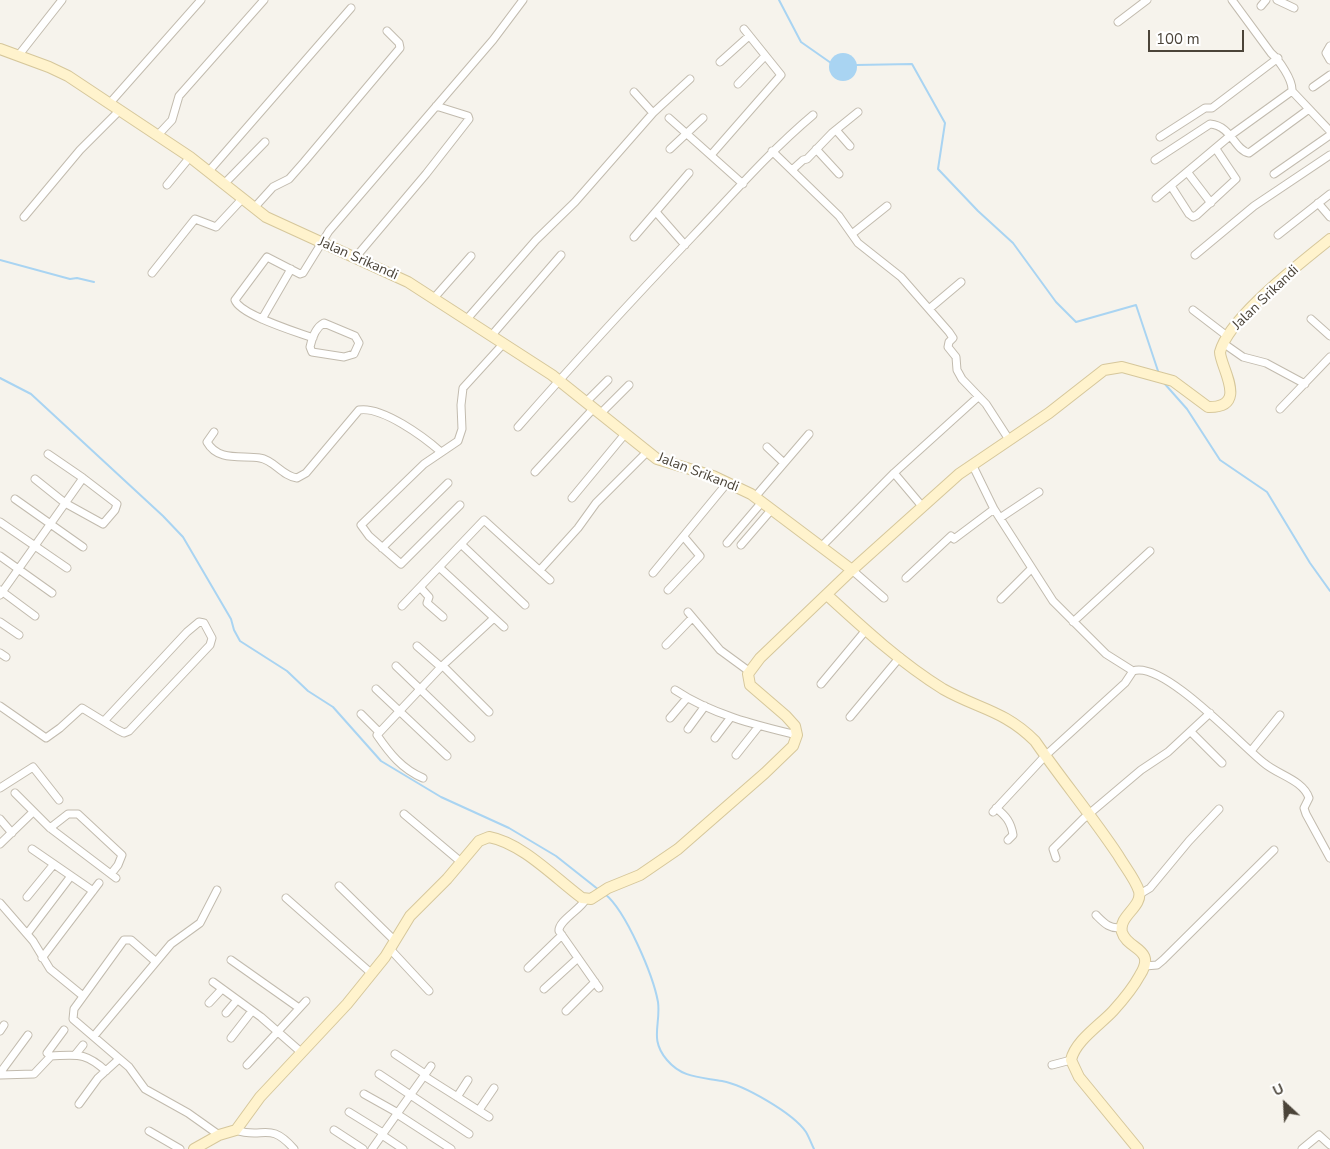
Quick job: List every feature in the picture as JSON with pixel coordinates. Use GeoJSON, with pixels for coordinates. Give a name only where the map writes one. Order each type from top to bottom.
{"type":"FeatureCollection","features":[{"type":"Feature","properties":{"kind":"street"},"geometry":{"type":"LineString","coordinates":[[18,56],[62,0]]}},
{"type":"Feature","properties":{"kind":"street"},"geometry":{"type":"LineString","coordinates":[[109,104],[201,0]]}},
{"type":"Feature","properties":{"kind":"street"},"geometry":{"type":"LineString","coordinates":[[157,136],[172,120],[179,96],[264,0]]}},
{"type":"Feature","properties":{"kind":"street"},"geometry":{"type":"LineString","coordinates":[[313,338],[262,318],[237,304],[235,300],[267,257],[300,274],[303,273],[320,242],[493,40],[523,0]]}},
{"type":"Feature","properties":{"kind":"street"},"geometry":{"type":"LineString","coordinates":[[1118,22],[1147,0]]}},
{"type":"Feature","properties":{"kind":"street"},"geometry":{"type":"LineString","coordinates":[[1232,0],[1271,53],[1278,58],[1291,82],[1292,91],[1330,131]]}},
{"type":"Feature","properties":{"kind":"street"},"geometry":{"type":"LineString","coordinates":[[1277,0],[1294,8]]}},
{"type":"Feature","properties":{"kind":"street"},"geometry":{"type":"LineString","coordinates":[[209,171],[351,8]]}},
{"type":"Feature","properties":{"kind":"street"},"geometry":{"type":"LineString","coordinates":[[710,155],[781,75],[744,29]]}},
{"type":"Feature","properties":{"kind":"street"},"geometry":{"type":"LineString","coordinates":[[254,208],[273,187],[285,182],[295,172],[400,48],[399,43],[387,31]]}},
{"type":"Feature","properties":{"kind":"street"},"geometry":{"type":"LineString","coordinates":[[720,62],[749,36]]}},
{"type":"Feature","properties":{"kind":"street"},"geometry":{"type":"LineString","coordinates":[[1330,46],[1326,53],[1330,60]]}},
{"type":"Feature","properties":{"kind":"street","name":"Jalan Srikandi"},"geometry":{"type":"LineString","coordinates":[[0,49],[68,76],[190,157],[254,208],[275,222],[397,276],[434,298],[558,380],[647,452],[662,461],[728,482],[759,499],[852,570],[921,505],[972,464],[1008,438],[1048,413],[1098,373],[1110,368],[1122,367],[1172,381],[1204,405],[1212,407],[1225,402],[1229,396],[1231,386],[1220,356],[1225,340],[1256,304],[1330,239]]}},
{"type":"Feature","properties":{"kind":"street"},"geometry":{"type":"LineString","coordinates":[[738,84],[765,56]]}},
{"type":"Feature","properties":{"kind":"street"},"geometry":{"type":"LineString","coordinates":[[1160,137],[1205,108],[1212,108],[1278,58]]}},
{"type":"Feature","properties":{"kind":"street"},"geometry":{"type":"LineString","coordinates":[[1313,87],[1330,75]]}},
{"type":"Feature","properties":{"kind":"street"},"geometry":{"type":"LineString","coordinates":[[467,319],[536,240],[575,202],[654,114],[690,79]]}},
{"type":"Feature","properties":{"kind":"street"},"geometry":{"type":"LineString","coordinates":[[1156,198],[1216,150],[1231,135],[1292,91]]}},
{"type":"Feature","properties":{"kind":"street"},"geometry":{"type":"LineString","coordinates":[[634,92],[654,114]]}},
{"type":"Feature","properties":{"kind":"street"},"geometry":{"type":"LineString","coordinates":[[354,258],[420,182],[469,119],[468,116],[436,106]]}},
{"type":"Feature","properties":{"kind":"street"},"geometry":{"type":"LineString","coordinates":[[1155,160],[1206,126],[1219,126],[1231,135],[1244,151],[1250,152],[1309,109]]}},
{"type":"Feature","properties":{"kind":"street"},"geometry":{"type":"LineString","coordinates":[[24,217],[82,149],[119,111]]}},
{"type":"Feature","properties":{"kind":"street"},"geometry":{"type":"LineString","coordinates":[[792,170],[858,112]]}},
{"type":"Feature","properties":{"kind":"street"},"geometry":{"type":"LineString","coordinates":[[518,427],[558,380],[776,147],[813,115]]}},
{"type":"Feature","properties":{"kind":"street"},"geometry":{"type":"LineString","coordinates":[[669,118],[743,184]]}},
{"type":"Feature","properties":{"kind":"street"},"geometry":{"type":"LineString","coordinates":[[670,149],[703,118]]}},
{"type":"Feature","properties":{"kind":"street"},"geometry":{"type":"LineString","coordinates":[[836,130],[850,146]]}},
{"type":"Feature","properties":{"kind":"street"},"geometry":{"type":"LineString","coordinates":[[1274,174],[1330,136]]}},
{"type":"Feature","properties":{"kind":"street"},"geometry":{"type":"LineString","coordinates":[[224,184],[265,142]]}},
{"type":"Feature","properties":{"kind":"street"},"geometry":{"type":"LineString","coordinates":[[776,147],[792,170],[839,216],[870,254],[901,277],[953,338],[948,342],[948,347],[956,357],[957,370],[966,384],[990,409],[1008,438]]}},
{"type":"Feature","properties":{"kind":"street"},"geometry":{"type":"LineString","coordinates":[[816,150],[839,174]]}},
{"type":"Feature","properties":{"kind":"street"},"geometry":{"type":"LineString","coordinates":[[1171,186],[1193,217],[1211,203],[1236,179],[1216,150]]}},
{"type":"Feature","properties":{"kind":"street"},"geometry":{"type":"LineString","coordinates":[[1195,255],[1254,206],[1330,155]]}},
{"type":"Feature","properties":{"kind":"street"},"geometry":{"type":"LineString","coordinates":[[167,186],[190,157]]}},
{"type":"Feature","properties":{"kind":"street"},"geometry":{"type":"LineString","coordinates":[[634,236],[689,172]]}},
{"type":"Feature","properties":{"kind":"street"},"geometry":{"type":"LineString","coordinates":[[1188,172],[1211,203]]}},
{"type":"Feature","properties":{"kind":"street"},"geometry":{"type":"LineString","coordinates":[[1278,235],[1330,194]]}},
{"type":"Feature","properties":{"kind":"street"},"geometry":{"type":"LineString","coordinates":[[152,273],[195,219],[216,227],[243,198]]}},
{"type":"Feature","properties":{"kind":"street"},"geometry":{"type":"LineString","coordinates":[[1318,203],[1330,217]]}},
{"type":"Feature","properties":{"kind":"street"},"geometry":{"type":"LineString","coordinates":[[852,234],[887,206]]}},
{"type":"Feature","properties":{"kind":"street"},"geometry":{"type":"LineString","coordinates":[[656,212],[684,245]]}},
{"type":"Feature","properties":{"kind":"street"},"geometry":{"type":"LineString","coordinates":[[492,335],[561,255]]}},
{"type":"Feature","properties":{"kind":"street"},"geometry":{"type":"LineString","coordinates":[[434,298],[471,256]]}},
{"type":"Feature","properties":{"kind":"street"},"geometry":{"type":"LineString","coordinates":[[262,318],[290,269]]}},
{"type":"Feature","properties":{"kind":"street"},"geometry":{"type":"LineString","coordinates":[[929,309],[961,282]]}},
{"type":"Feature","properties":{"kind":"street"},"geometry":{"type":"LineString","coordinates":[[1193,310],[1243,357],[1266,363],[1305,384]]}},
{"type":"Feature","properties":{"kind":"street"},"geometry":{"type":"LineString","coordinates":[[1311,319],[1330,336]]}},
{"type":"Feature","properties":{"kind":"street"},"geometry":{"type":"LineString","coordinates":[[324,323],[355,336],[359,343],[354,354],[344,357],[312,352],[310,347],[313,338],[319,326],[324,323]]}},
{"type":"Feature","properties":{"kind":"street"},"geometry":{"type":"LineString","coordinates":[[460,505],[400,564],[363,530],[363,522],[424,464],[450,448],[462,435],[461,394],[466,383],[504,343]]}},
{"type":"Feature","properties":{"kind":"street"},"geometry":{"type":"LineString","coordinates":[[1280,409],[1330,357]]}},
{"type":"Feature","properties":{"kind":"street"},"geometry":{"type":"LineString","coordinates":[[535,472],[593,408],[608,380]]}},
{"type":"Feature","properties":{"kind":"street"},"geometry":{"type":"LineString","coordinates":[[593,408],[629,385]]}},
{"type":"Feature","properties":{"kind":"street"},"geometry":{"type":"LineString","coordinates":[[820,546],[894,473],[978,396]]}},
{"type":"Feature","properties":{"kind":"street"},"geometry":{"type":"LineString","coordinates":[[214,432],[207,442],[214,450],[235,458],[263,458],[289,476],[297,478],[306,473],[359,410],[367,410],[398,422],[441,452]]}},
{"type":"Feature","properties":{"kind":"street"},"geometry":{"type":"LineString","coordinates":[[572,498],[625,434]]}},
{"type":"Feature","properties":{"kind":"street"},"geometry":{"type":"LineString","coordinates":[[727,543],[784,463],[809,434]]}},
{"type":"Feature","properties":{"kind":"street"},"geometry":{"type":"LineString","coordinates":[[767,447],[784,463]]}},
{"type":"Feature","properties":{"kind":"street"},"geometry":{"type":"LineString","coordinates":[[540,570],[578,528],[596,503],[647,452]]}},
{"type":"Feature","properties":{"kind":"street"},"geometry":{"type":"LineString","coordinates":[[35,478],[65,503],[101,525],[115,510],[117,506],[114,501],[48,454]]}},
{"type":"Feature","properties":{"kind":"street"},"geometry":{"type":"LineString","coordinates":[[972,464],[994,509],[1053,601],[1106,654],[1133,671]]}},
{"type":"Feature","properties":{"kind":"street"},"geometry":{"type":"LineString","coordinates":[[894,473],[921,505]]}},
{"type":"Feature","properties":{"kind":"street"},"geometry":{"type":"LineString","coordinates":[[35,616],[1,592],[83,478]]}},
{"type":"Feature","properties":{"kind":"street"},"geometry":{"type":"LineString","coordinates":[[382,548],[448,482]]}},
{"type":"Feature","properties":{"kind":"street"},"geometry":{"type":"LineString","coordinates":[[653,574],[728,482]]}},
{"type":"Feature","properties":{"kind":"street"},"geometry":{"type":"LineString","coordinates":[[1000,518],[1039,492]]}},
{"type":"Feature","properties":{"kind":"street"},"geometry":{"type":"LineString","coordinates":[[15,499],[83,547]]}},
{"type":"Feature","properties":{"kind":"street"},"geometry":{"type":"LineString","coordinates":[[741,546],[772,509]]}},
{"type":"Feature","properties":{"kind":"street"},"geometry":{"type":"LineString","coordinates":[[906,578],[951,536],[954,539],[994,509]]}},
{"type":"Feature","properties":{"kind":"street"},"geometry":{"type":"LineString","coordinates":[[402,606],[484,520],[550,580]]}},
{"type":"Feature","properties":{"kind":"street"},"geometry":{"type":"LineString","coordinates":[[0,522],[33,547],[67,568]]}},
{"type":"Feature","properties":{"kind":"street"},"geometry":{"type":"LineString","coordinates":[[668,590],[700,556],[684,537]]}},
{"type":"Feature","properties":{"kind":"street"},"geometry":{"type":"LineString","coordinates":[[462,545],[525,605]]}},
{"type":"Feature","properties":{"kind":"street"},"geometry":{"type":"LineString","coordinates":[[1073,622],[1150,551]]}},
{"type":"Feature","properties":{"kind":"street"},"geometry":{"type":"LineString","coordinates":[[0,556],[52,593]]}},
{"type":"Feature","properties":{"kind":"street"},"geometry":{"type":"LineString","coordinates":[[440,567],[504,627]]}},
{"type":"Feature","properties":{"kind":"street"},"geometry":{"type":"LineString","coordinates":[[1001,599],[1031,568]]}},
{"type":"Feature","properties":{"kind":"street"},"geometry":{"type":"LineString","coordinates":[[566,1011],[597,985],[558,927],[590,898],[608,888],[640,875],[678,849],[765,773],[792,746],[797,735],[795,726],[750,685],[748,677],[760,658],[852,570],[884,598]]}},
{"type":"Feature","properties":{"kind":"street"},"geometry":{"type":"LineString","coordinates":[[420,587],[429,596],[427,603],[442,618]]}},
{"type":"Feature","properties":{"kind":"street"},"geometry":{"type":"LineString","coordinates":[[827,595],[866,630],[944,689],[994,710],[1013,722],[1035,741],[1126,868],[1140,894]]}},
{"type":"Feature","properties":{"kind":"street"},"geometry":{"type":"LineString","coordinates":[[666,645],[690,615],[720,650],[750,672]]}},
{"type":"Feature","properties":{"kind":"street"},"geometry":{"type":"LineString","coordinates":[[423,778],[409,772],[391,755],[377,735],[442,667],[494,618]]}},
{"type":"Feature","properties":{"kind":"street"},"geometry":{"type":"LineString","coordinates":[[0,622],[19,635]]}},
{"type":"Feature","properties":{"kind":"street"},"geometry":{"type":"LineString","coordinates":[[0,706],[46,738],[82,708],[105,720],[118,730],[129,731],[210,644],[212,638],[204,623],[199,622],[186,632],[105,720]]}},
{"type":"Feature","properties":{"kind":"street"},"geometry":{"type":"LineString","coordinates":[[821,684],[866,630]]}},
{"type":"Feature","properties":{"kind":"street"},"geometry":{"type":"LineString","coordinates":[[417,646],[489,712]]}},
{"type":"Feature","properties":{"kind":"street"},"geometry":{"type":"LineString","coordinates":[[850,717],[900,657]]}},
{"type":"Feature","properties":{"kind":"street"},"geometry":{"type":"LineString","coordinates":[[396,666],[471,738]]}},
{"type":"Feature","properties":{"kind":"street"},"geometry":{"type":"LineString","coordinates":[[1008,840],[1013,835],[1008,818],[994,810],[1045,756],[1125,683],[1133,671],[1141,669],[1149,670],[1192,698],[1266,765],[1305,791],[1309,798],[1305,811],[1330,858]]}},
{"type":"Feature","properties":{"kind":"street"},"geometry":{"type":"LineString","coordinates":[[376,689],[447,756]]}},
{"type":"Feature","properties":{"kind":"street"},"geometry":{"type":"LineString","coordinates":[[675,690],[687,698],[731,717],[797,735]]}},
{"type":"Feature","properties":{"kind":"street"},"geometry":{"type":"LineString","coordinates":[[670,718],[687,698]]}},
{"type":"Feature","properties":{"kind":"street"},"geometry":{"type":"LineString","coordinates":[[688,729],[705,706]]}},
{"type":"Feature","properties":{"kind":"street"},"geometry":{"type":"LineString","coordinates":[[1056,858],[1053,851],[1055,846],[1088,814],[1191,732],[1210,713]]}},
{"type":"Feature","properties":{"kind":"street"},"geometry":{"type":"LineString","coordinates":[[361,714],[379,732]]}},
{"type":"Feature","properties":{"kind":"street"},"geometry":{"type":"LineString","coordinates":[[1250,751],[1280,715]]}},
{"type":"Feature","properties":{"kind":"street"},"geometry":{"type":"LineString","coordinates":[[715,738],[731,717]]}},
{"type":"Feature","properties":{"kind":"street"},"geometry":{"type":"LineString","coordinates":[[736,755],[759,726]]}},
{"type":"Feature","properties":{"kind":"street"},"geometry":{"type":"LineString","coordinates":[[1191,732],[1222,763]]}},
{"type":"Feature","properties":{"kind":"street"},"geometry":{"type":"LineString","coordinates":[[1,784],[33,767],[59,800]]}},
{"type":"Feature","properties":{"kind":"street"},"geometry":{"type":"LineString","coordinates":[[15,793],[50,828],[113,876],[122,855],[78,814],[68,814],[50,828]]}},
{"type":"Feature","properties":{"kind":"street"},"geometry":{"type":"LineString","coordinates":[[1122,927],[1138,901],[1140,894],[1150,888],[1189,841],[1219,809]]}},
{"type":"Feature","properties":{"kind":"street"},"geometry":{"type":"LineString","coordinates":[[0,844],[33,812]]}},
{"type":"Feature","properties":{"kind":"street"},"geometry":{"type":"LineString","coordinates":[[404,814],[461,862]]}},
{"type":"Feature","properties":{"kind":"street"},"geometry":{"type":"LineString","coordinates":[[0,819],[12,832]]}},
{"type":"Feature","properties":{"kind":"street"},"geometry":{"type":"LineString","coordinates":[[236,1130],[260,1097],[339,1014],[393,945],[410,916],[480,841],[489,837],[496,838],[537,862],[563,884],[590,898]]}},
{"type":"Feature","properties":{"kind":"street"},"geometry":{"type":"LineString","coordinates":[[32,849],[93,891]]}},
{"type":"Feature","properties":{"kind":"street"},"geometry":{"type":"LineString","coordinates":[[1145,966],[1157,965],[1164,960],[1274,850]]}},
{"type":"Feature","properties":{"kind":"street"},"geometry":{"type":"LineString","coordinates":[[28,897],[54,864]]}},
{"type":"Feature","properties":{"kind":"street"},"geometry":{"type":"LineString","coordinates":[[27,934],[70,876]]}},
{"type":"Feature","properties":{"kind":"street"},"geometry":{"type":"LineString","coordinates":[[42,958],[99,883]]}},
{"type":"Feature","properties":{"kind":"street"},"geometry":{"type":"LineString","coordinates":[[339,886],[393,945],[429,990]]}},
{"type":"Feature","properties":{"kind":"street"},"geometry":{"type":"LineString","coordinates":[[94,1036],[175,939],[200,923],[218,890]]}},
{"type":"Feature","properties":{"kind":"street"},"geometry":{"type":"LineString","coordinates":[[286,898],[371,973]]}},
{"type":"Feature","properties":{"kind":"street"},"geometry":{"type":"LineString","coordinates":[[0,903],[27,934],[50,969],[83,996]]}},
{"type":"Feature","properties":{"kind":"street"},"geometry":{"type":"LineString","coordinates":[[1096,915],[1111,928],[1122,927]]}},
{"type":"Feature","properties":{"kind":"street"},"geometry":{"type":"LineString","coordinates":[[1052,1065],[1071,1060],[1077,1048],[1130,991],[1145,966],[1144,957],[1126,938],[1122,927]]}},
{"type":"Feature","properties":{"kind":"street"},"geometry":{"type":"LineString","coordinates":[[528,968],[562,935]]}},
{"type":"Feature","properties":{"kind":"street"},"geometry":{"type":"LineString","coordinates":[[155,961],[130,940],[126,939],[83,996],[72,1016],[129,1067],[145,1089],[188,1113],[219,1136]]}},
{"type":"Feature","properties":{"kind":"street"},"geometry":{"type":"LineString","coordinates":[[544,990],[578,958]]}},
{"type":"Feature","properties":{"kind":"street"},"geometry":{"type":"LineString","coordinates":[[231,960],[299,1008]]}},
{"type":"Feature","properties":{"kind":"street"},"geometry":{"type":"LineString","coordinates":[[213,982],[279,1031],[302,1054]]}},
{"type":"Feature","properties":{"kind":"street"},"geometry":{"type":"LineString","coordinates":[[210,1004],[222,989]]}},
{"type":"Feature","properties":{"kind":"street"},"geometry":{"type":"LineString","coordinates":[[226,1013],[237,1000]]}},
{"type":"Feature","properties":{"kind":"street"},"geometry":{"type":"LineString","coordinates":[[247,1065],[306,1001]]}},
{"type":"Feature","properties":{"kind":"street"},"geometry":{"type":"LineString","coordinates":[[231,1038],[252,1011]]}},
{"type":"Feature","properties":{"kind":"street"},"geometry":{"type":"LineString","coordinates":[[51,1056],[47,1052],[64,1030]]}},
{"type":"Feature","properties":{"kind":"street"},"geometry":{"type":"LineString","coordinates":[[0,1074],[28,1035]]}},
{"type":"Feature","properties":{"kind":"street"},"geometry":{"type":"LineString","coordinates":[[75,1055],[83,1045]]}},
{"type":"Feature","properties":{"kind":"street"},"geometry":{"type":"LineString","coordinates":[[395,1054],[489,1117]]}},
{"type":"Feature","properties":{"kind":"street"},"geometry":{"type":"LineString","coordinates":[[0,1074],[34,1074],[51,1056],[75,1055],[90,1058],[106,1071]]}},
{"type":"Feature","properties":{"kind":"street"},"geometry":{"type":"LineString","coordinates":[[79,1104],[106,1071],[119,1059]]}},
{"type":"Feature","properties":{"kind":"street"},"geometry":{"type":"LineString","coordinates":[[1071,1060],[1079,1077],[1138,1149]]}},
{"type":"Feature","properties":{"kind":"street"},"geometry":{"type":"LineString","coordinates":[[372,1149],[431,1066]]}},
{"type":"Feature","properties":{"kind":"street"},"geometry":{"type":"LineString","coordinates":[[379,1074],[468,1134]]}},
{"type":"Feature","properties":{"kind":"street"},"geometry":{"type":"LineString","coordinates":[[458,1096],[468,1080]]}},
{"type":"Feature","properties":{"kind":"street"},"geometry":{"type":"LineString","coordinates":[[479,1110],[494,1088]]}},
{"type":"Feature","properties":{"kind":"street"},"geometry":{"type":"LineString","coordinates":[[364,1094],[398,1113],[451,1149]]}},
{"type":"Feature","properties":{"kind":"street"},"geometry":{"type":"LineString","coordinates":[[349,1112],[403,1149]]}},
{"type":"Feature","properties":{"kind":"street"},"geometry":{"type":"LineString","coordinates":[[194,1149],[219,1136],[236,1130],[248,1133],[270,1131],[282,1137],[294,1149]]}},
{"type":"Feature","properties":{"kind":"street"},"geometry":{"type":"LineString","coordinates":[[334,1130],[363,1149]]}},
{"type":"Feature","properties":{"kind":"street"},"geometry":{"type":"LineString","coordinates":[[149,1131],[180,1149]]}},
{"type":"Feature","properties":{"kind":"street"},"geometry":{"type":"LineString","coordinates":[[1302,1149],[1319,1135],[1330,1145]]}},
{"type":"Feature","properties":{"kind":"water"},"geometry":{"type":"Polygon","coordinates":[[[843,53],[853,57],[857,67],[853,77],[843,81],[833,77],[829,67],[833,57],[843,53]]]}},
{"type":"Feature","properties":{"kind":"waterway"},"geometry":{"type":"LineString","coordinates":[[779,0],[801,42],[831,63]]}},
{"type":"Feature","properties":{"kind":"waterway"},"geometry":{"type":"LineString","coordinates":[[856,65],[912,64],[945,123],[938,169],[978,211],[1013,243],[1056,302],[1076,322],[1136,305],[1159,374]]}},
{"type":"Feature","properties":{"kind":"waterway"},"geometry":{"type":"LineString","coordinates":[[0,260],[70,279],[77,278],[94,282]]}},
{"type":"Feature","properties":{"kind":"waterway"},"geometry":{"type":"LineString","coordinates":[[0,378],[31,394],[163,516],[183,537],[231,619],[240,641],[287,671],[308,691],[333,707],[381,761],[441,797],[509,828],[556,856],[599,890]]}},
{"type":"Feature","properties":{"kind":"waterway"},"geometry":{"type":"LineString","coordinates":[[1164,383],[1187,409],[1220,460],[1267,492],[1310,563],[1330,591]]}},
{"type":"Feature","properties":{"kind":"waterway"},"geometry":{"type":"LineString","coordinates":[[605,894],[613,902],[630,929],[651,976],[659,1010],[658,1045],[667,1060],[685,1074],[722,1081],[743,1088],[767,1101],[800,1125],[806,1132],[814,1149]]}}]}
